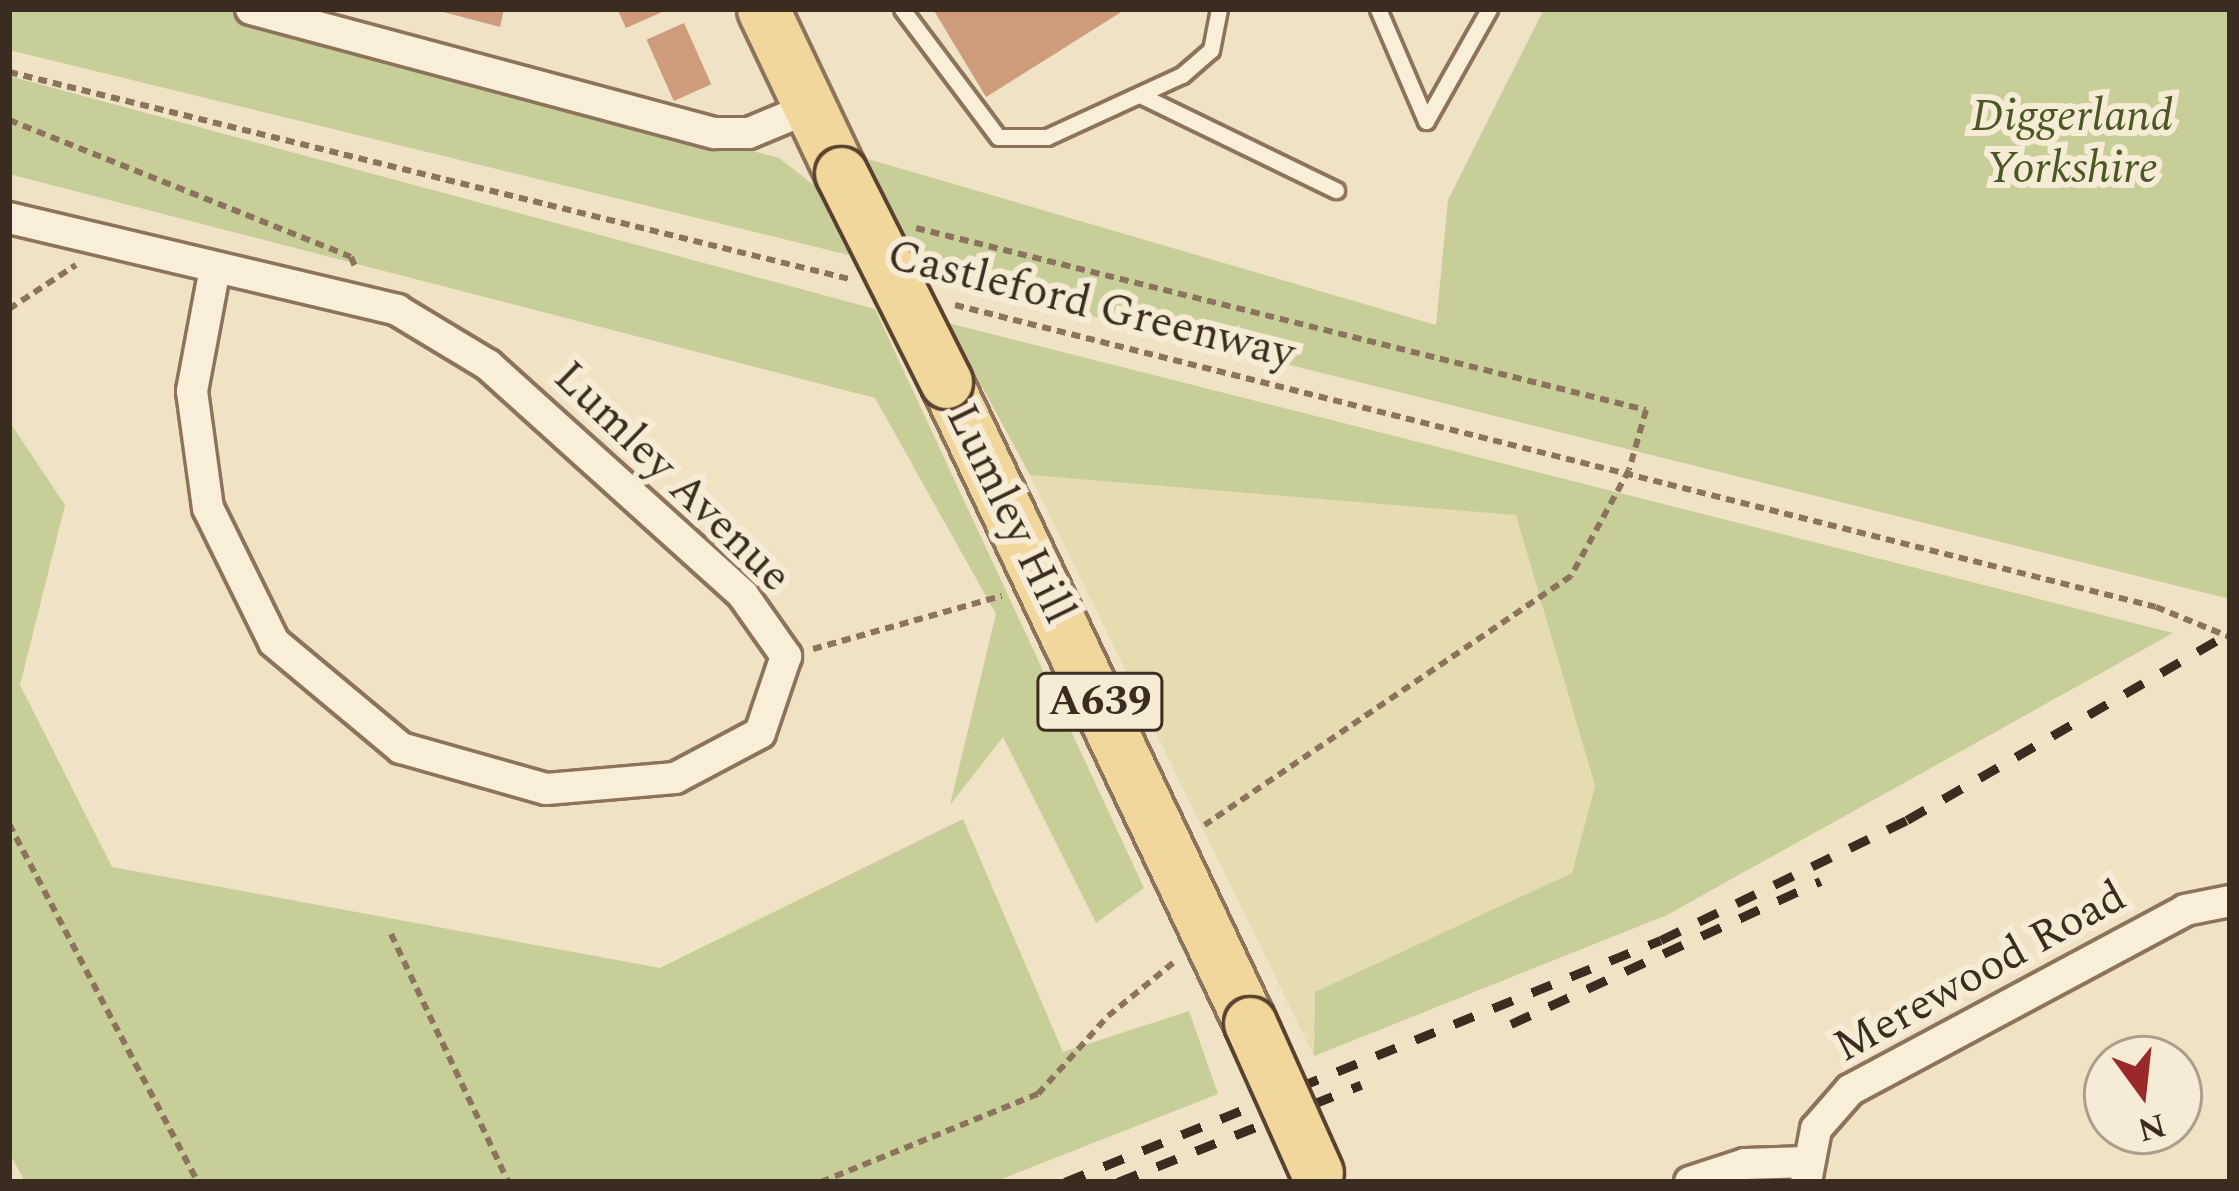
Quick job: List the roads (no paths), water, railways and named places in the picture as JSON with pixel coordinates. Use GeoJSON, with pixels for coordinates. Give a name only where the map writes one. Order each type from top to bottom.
{"type":"FeatureCollection","features":[{"type":"Feature","properties":{"kind":"main road","name":"Lumley Hill"},"geometry":{"type":"LineString","coordinates":[[763,9],[1045,584],[1319,1178]]}},
{"type":"Feature","properties":{"kind":"street"},"geometry":{"type":"LineString","coordinates":[[251,9],[715,133],[749,133],[809,108]]}},
{"type":"Feature","properties":{"kind":"street","name":"Lumley Avenue"},"geometry":{"type":"LineString","coordinates":[[9,218],[398,310],[488,365],[743,596],[786,656],[760,734],[675,778],[546,789],[401,748],[274,642],[208,508],[191,392],[215,268]]}},
{"type":"Feature","properties":{"kind":"street","name":"Merewood Road"},"geometry":{"type":"LineString","coordinates":[[1807,1172],[1816,1129],[1850,1090],[2185,910],[2230,901]]}},
{"type":"Feature","properties":{"kind":"street"},"geometry":{"type":"LineString","coordinates":[[1690,1182],[1745,1164],[1807,1172]]}},
{"type":"Feature","properties":{"kind":"lane"},"geometry":{"type":"LineString","coordinates":[[902,9],[998,137],[1047,137],[1140,95],[1211,50],[1219,9]]}},
{"type":"Feature","properties":{"kind":"lane"},"geometry":{"type":"LineString","coordinates":[[1378,9],[1426,122],[1489,9]]}},
{"type":"Feature","properties":{"kind":"lane"},"geometry":{"type":"LineString","coordinates":[[1140,95],[1336,190]]}},
{"type":"Feature","properties":{"kind":"railway"},"geometry":{"type":"LineString","coordinates":[[1065,1182],[1661,940],[1907,820],[2230,633]]}},
{"type":"Feature","properties":{"kind":"railway"},"geometry":{"type":"LineString","coordinates":[[1511,1024],[1821,881]]}},
{"type":"Feature","properties":{"kind":"railway"},"geometry":{"type":"LineString","coordinates":[[1118,1182],[1361,1085]]}},
{"type":"Feature","properties":{"kind":"park label","name":"Diggerland Yorkshire"},"geometry":{"type":"Point","coordinates":[2072,143]}}]}
